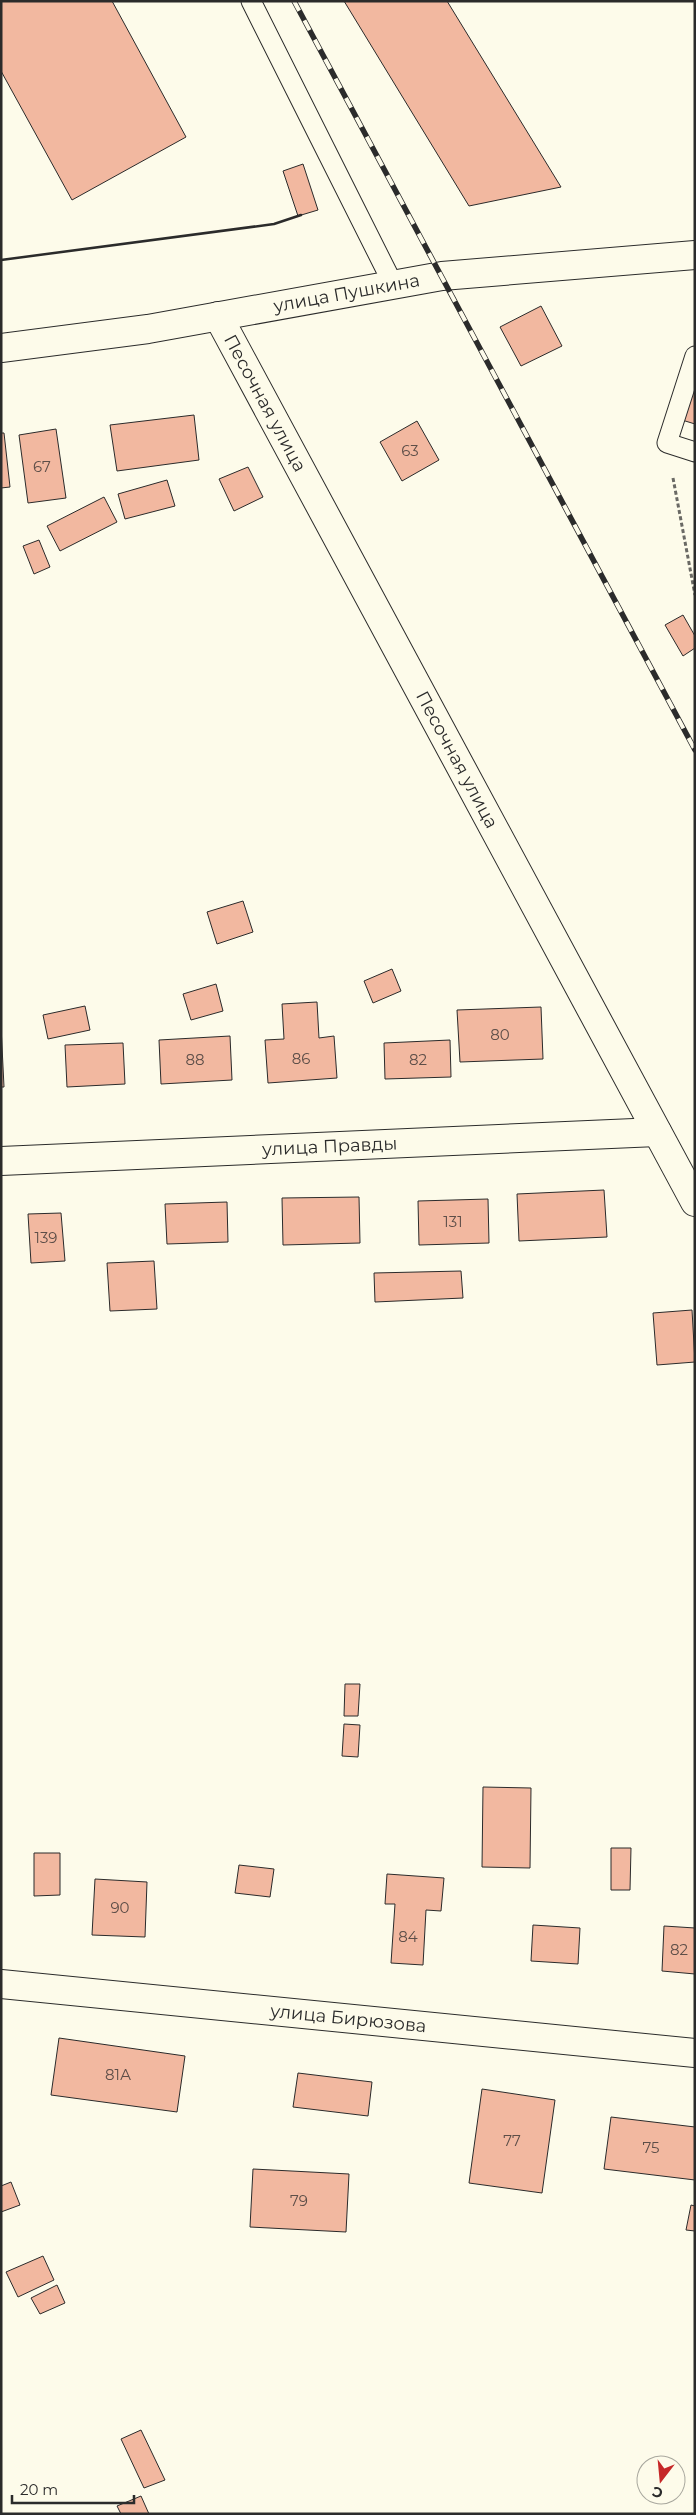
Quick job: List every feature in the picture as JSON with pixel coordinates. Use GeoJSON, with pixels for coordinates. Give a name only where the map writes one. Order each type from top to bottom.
{"type":"FeatureCollection","features":[{"type":"Feature","properties":{"kind":"street","name":"улица Пушкина"},"geometry":{"type":"LineString","coordinates":[[1,348],[148,329],[442,276],[695,255]]}},
{"type":"Feature","properties":{"kind":"street","name":"Песочная улица"},"geometry":{"type":"LineString","coordinates":[[218,316],[695,1202]]}},
{"type":"Feature","properties":{"kind":"street","name":"улица Правды"},"geometry":{"type":"LineString","coordinates":[[1,1160],[657,1132]]}},
{"type":"Feature","properties":{"kind":"street","name":"улица Бирюзова"},"geometry":{"type":"LineString","coordinates":[[1,1984],[695,2053]]}},
{"type":"Feature","properties":{"kind":"lane"},"geometry":{"type":"LineString","coordinates":[[251,1],[393,284]]}},
{"type":"Feature","properties":{"kind":"lane"},"geometry":{"type":"LineString","coordinates":[[695,356],[667,443],[695,452]]}},
{"type":"Feature","properties":{"kind":"path"},"geometry":{"type":"LineString","coordinates":[[667,443],[695,595]]}},
{"type":"Feature","properties":{"kind":"building"},"geometry":{"type":"Polygon","coordinates":[[[1,1],[112,1],[186,137],[72,200],[1,71],[1,1]]]}},
{"type":"Feature","properties":{"kind":"building"},"geometry":{"type":"Polygon","coordinates":[[[344,1],[447,1],[561,187],[469,206],[344,1]]]}},
{"type":"Feature","properties":{"kind":"building"},"geometry":{"type":"Polygon","coordinates":[[[303,164],[318,210],[298,216],[283,171],[303,164]]]}},
{"type":"Feature","properties":{"kind":"building"},"geometry":{"type":"Polygon","coordinates":[[[541,306],[562,346],[521,366],[500,327],[541,306]]]}},
{"type":"Feature","properties":{"kind":"building"},"geometry":{"type":"Polygon","coordinates":[[[695,382],[695,424],[682,420],[695,382]]]}},
{"type":"Feature","properties":{"kind":"building"},"geometry":{"type":"Polygon","coordinates":[[[194,415],[199,460],[117,471],[110,425],[194,415]]]}},
{"type":"Feature","properties":{"kind":"building"},"geometry":{"type":"Polygon","coordinates":[[[417,421],[439,460],[402,481],[380,442],[417,421]]]}},
{"type":"Feature","properties":{"kind":"building"},"geometry":{"type":"Polygon","coordinates":[[[56,429],[66,498],[28,503],[19,435],[56,429]]]}},
{"type":"Feature","properties":{"kind":"building"},"geometry":{"type":"Polygon","coordinates":[[[1,433],[4,433],[10,487],[1,488],[1,433]]]}},
{"type":"Feature","properties":{"kind":"building"},"geometry":{"type":"Polygon","coordinates":[[[248,467],[263,497],[234,511],[219,479],[248,467]]]}},
{"type":"Feature","properties":{"kind":"building"},"geometry":{"type":"Polygon","coordinates":[[[167,480],[175,506],[125,519],[118,494],[167,480]]]}},
{"type":"Feature","properties":{"kind":"building"},"geometry":{"type":"Polygon","coordinates":[[[104,497],[117,522],[60,551],[47,526],[104,497]]]}},
{"type":"Feature","properties":{"kind":"building"},"geometry":{"type":"Polygon","coordinates":[[[39,540],[50,567],[34,574],[23,546],[39,540]]]}},
{"type":"Feature","properties":{"kind":"building"},"geometry":{"type":"Polygon","coordinates":[[[683,615],[695,636],[695,648],[683,656],[665,625],[683,615]]]}},
{"type":"Feature","properties":{"kind":"building"},"geometry":{"type":"Polygon","coordinates":[[[243,901],[253,932],[217,944],[207,912],[243,901]]]}},
{"type":"Feature","properties":{"kind":"building"},"geometry":{"type":"Polygon","coordinates":[[[392,969],[401,991],[373,1003],[364,981],[392,969]]]}},
{"type":"Feature","properties":{"kind":"building"},"geometry":{"type":"Polygon","coordinates":[[[216,984],[223,1011],[191,1020],[183,994],[216,984]]]}},
{"type":"Feature","properties":{"kind":"building"},"geometry":{"type":"Polygon","coordinates":[[[317,1002],[319,1038],[334,1036],[337,1078],[268,1083],[265,1040],[284,1039],[282,1004],[317,1002]]]}},
{"type":"Feature","properties":{"kind":"building"},"geometry":{"type":"Polygon","coordinates":[[[85,1006],[90,1030],[48,1039],[43,1015],[85,1006]]]}},
{"type":"Feature","properties":{"kind":"building"},"geometry":{"type":"Polygon","coordinates":[[[541,1007],[543,1059],[460,1062],[457,1010],[541,1007]]]}},
{"type":"Feature","properties":{"kind":"building"},"geometry":{"type":"Polygon","coordinates":[[[1,1026],[4,1087],[1,1087],[1,1026]]]}},
{"type":"Feature","properties":{"kind":"building"},"geometry":{"type":"Polygon","coordinates":[[[230,1036],[232,1080],[161,1084],[159,1040],[230,1036]]]}},
{"type":"Feature","properties":{"kind":"building"},"geometry":{"type":"Polygon","coordinates":[[[450,1040],[451,1077],[385,1079],[384,1043],[450,1040]]]}},
{"type":"Feature","properties":{"kind":"building"},"geometry":{"type":"Polygon","coordinates":[[[123,1043],[125,1084],[67,1087],[65,1045],[123,1043]]]}},
{"type":"Feature","properties":{"kind":"building"},"geometry":{"type":"Polygon","coordinates":[[[604,1190],[607,1237],[519,1241],[517,1194],[604,1190]]]}},
{"type":"Feature","properties":{"kind":"building"},"geometry":{"type":"Polygon","coordinates":[[[359,1197],[360,1243],[283,1245],[282,1198],[359,1197]]]}},
{"type":"Feature","properties":{"kind":"building"},"geometry":{"type":"Polygon","coordinates":[[[488,1199],[489,1243],[419,1245],[418,1201],[488,1199]]]}},
{"type":"Feature","properties":{"kind":"building"},"geometry":{"type":"Polygon","coordinates":[[[227,1202],[228,1242],[167,1244],[165,1204],[227,1202]]]}},
{"type":"Feature","properties":{"kind":"building"},"geometry":{"type":"Polygon","coordinates":[[[61,1213],[65,1261],[31,1263],[28,1214],[61,1213]]]}},
{"type":"Feature","properties":{"kind":"building"},"geometry":{"type":"Polygon","coordinates":[[[154,1261],[157,1309],[110,1311],[107,1263],[154,1261]]]}},
{"type":"Feature","properties":{"kind":"building"},"geometry":{"type":"Polygon","coordinates":[[[461,1271],[463,1298],[375,1302],[374,1273],[461,1271]]]}},
{"type":"Feature","properties":{"kind":"building"},"geometry":{"type":"Polygon","coordinates":[[[692,1310],[695,1362],[657,1365],[653,1313],[692,1310]]]}},
{"type":"Feature","properties":{"kind":"building"},"geometry":{"type":"Polygon","coordinates":[[[345,1684],[360,1684],[358,1716],[344,1716],[345,1684]]]}},
{"type":"Feature","properties":{"kind":"building"},"geometry":{"type":"Polygon","coordinates":[[[344,1724],[360,1725],[358,1757],[342,1756],[344,1724]]]}},
{"type":"Feature","properties":{"kind":"building"},"geometry":{"type":"Polygon","coordinates":[[[483,1787],[531,1788],[530,1868],[482,1867],[483,1787]]]}},
{"type":"Feature","properties":{"kind":"building"},"geometry":{"type":"Polygon","coordinates":[[[611,1848],[631,1848],[630,1890],[611,1890],[611,1848]]]}},
{"type":"Feature","properties":{"kind":"building"},"geometry":{"type":"Polygon","coordinates":[[[34,1853],[60,1853],[60,1895],[34,1896],[34,1853]]]}},
{"type":"Feature","properties":{"kind":"building"},"geometry":{"type":"Polygon","coordinates":[[[239,1865],[274,1869],[270,1897],[235,1893],[239,1865]]]}},
{"type":"Feature","properties":{"kind":"building"},"geometry":{"type":"Polygon","coordinates":[[[387,1874],[444,1878],[441,1911],[426,1910],[423,1965],[391,1963],[395,1904],[385,1904],[387,1874]]]}},
{"type":"Feature","properties":{"kind":"building"},"geometry":{"type":"Polygon","coordinates":[[[95,1879],[147,1882],[145,1937],[92,1935],[95,1879]]]}},
{"type":"Feature","properties":{"kind":"building"},"geometry":{"type":"Polygon","coordinates":[[[533,1925],[580,1928],[578,1964],[531,1961],[533,1925]]]}},
{"type":"Feature","properties":{"kind":"building"},"geometry":{"type":"Polygon","coordinates":[[[664,1926],[695,1928],[695,1974],[662,1971],[664,1926]]]}},
{"type":"Feature","properties":{"kind":"building"},"geometry":{"type":"Polygon","coordinates":[[[59,2038],[185,2056],[177,2112],[51,2095],[59,2038]]]}},
{"type":"Feature","properties":{"kind":"building"},"geometry":{"type":"Polygon","coordinates":[[[298,2073],[372,2082],[368,2116],[293,2107],[298,2073]]]}},
{"type":"Feature","properties":{"kind":"building"},"geometry":{"type":"Polygon","coordinates":[[[482,2089],[555,2100],[542,2193],[469,2183],[482,2089]]]}},
{"type":"Feature","properties":{"kind":"building"},"geometry":{"type":"Polygon","coordinates":[[[611,2117],[695,2127],[695,2180],[604,2169],[611,2117]]]}},
{"type":"Feature","properties":{"kind":"building"},"geometry":{"type":"Polygon","coordinates":[[[253,2169],[349,2174],[346,2232],[250,2227],[253,2169]]]}},
{"type":"Feature","properties":{"kind":"building"},"geometry":{"type":"Polygon","coordinates":[[[11,2182],[20,2205],[1,2212],[1,2186],[11,2182]]]}},
{"type":"Feature","properties":{"kind":"building"},"geometry":{"type":"Polygon","coordinates":[[[691,2205],[695,2206],[695,2231],[686,2230],[691,2205]]]}},
{"type":"Feature","properties":{"kind":"building"},"geometry":{"type":"Polygon","coordinates":[[[43,2256],[54,2280],[18,2297],[6,2272],[43,2256]]]}},
{"type":"Feature","properties":{"kind":"building"},"geometry":{"type":"Polygon","coordinates":[[[57,2285],[65,2303],[40,2314],[31,2298],[57,2285]]]}},
{"type":"Feature","properties":{"kind":"building"},"geometry":{"type":"Polygon","coordinates":[[[141,2430],[165,2480],[144,2488],[121,2439],[141,2430]]]}},
{"type":"Feature","properties":{"kind":"building"},"geometry":{"type":"Polygon","coordinates":[[[141,2496],[149,2514],[121,2514],[117,2506],[141,2496]]]}},
{"type":"Feature","properties":{"kind":"railway"},"geometry":{"type":"LineString","coordinates":[[294,1],[695,750]]}},
{"type":"Feature","properties":{"kind":"wall"},"geometry":{"type":"LineString","coordinates":[[1,260],[274,224],[301,215]]}}]}
